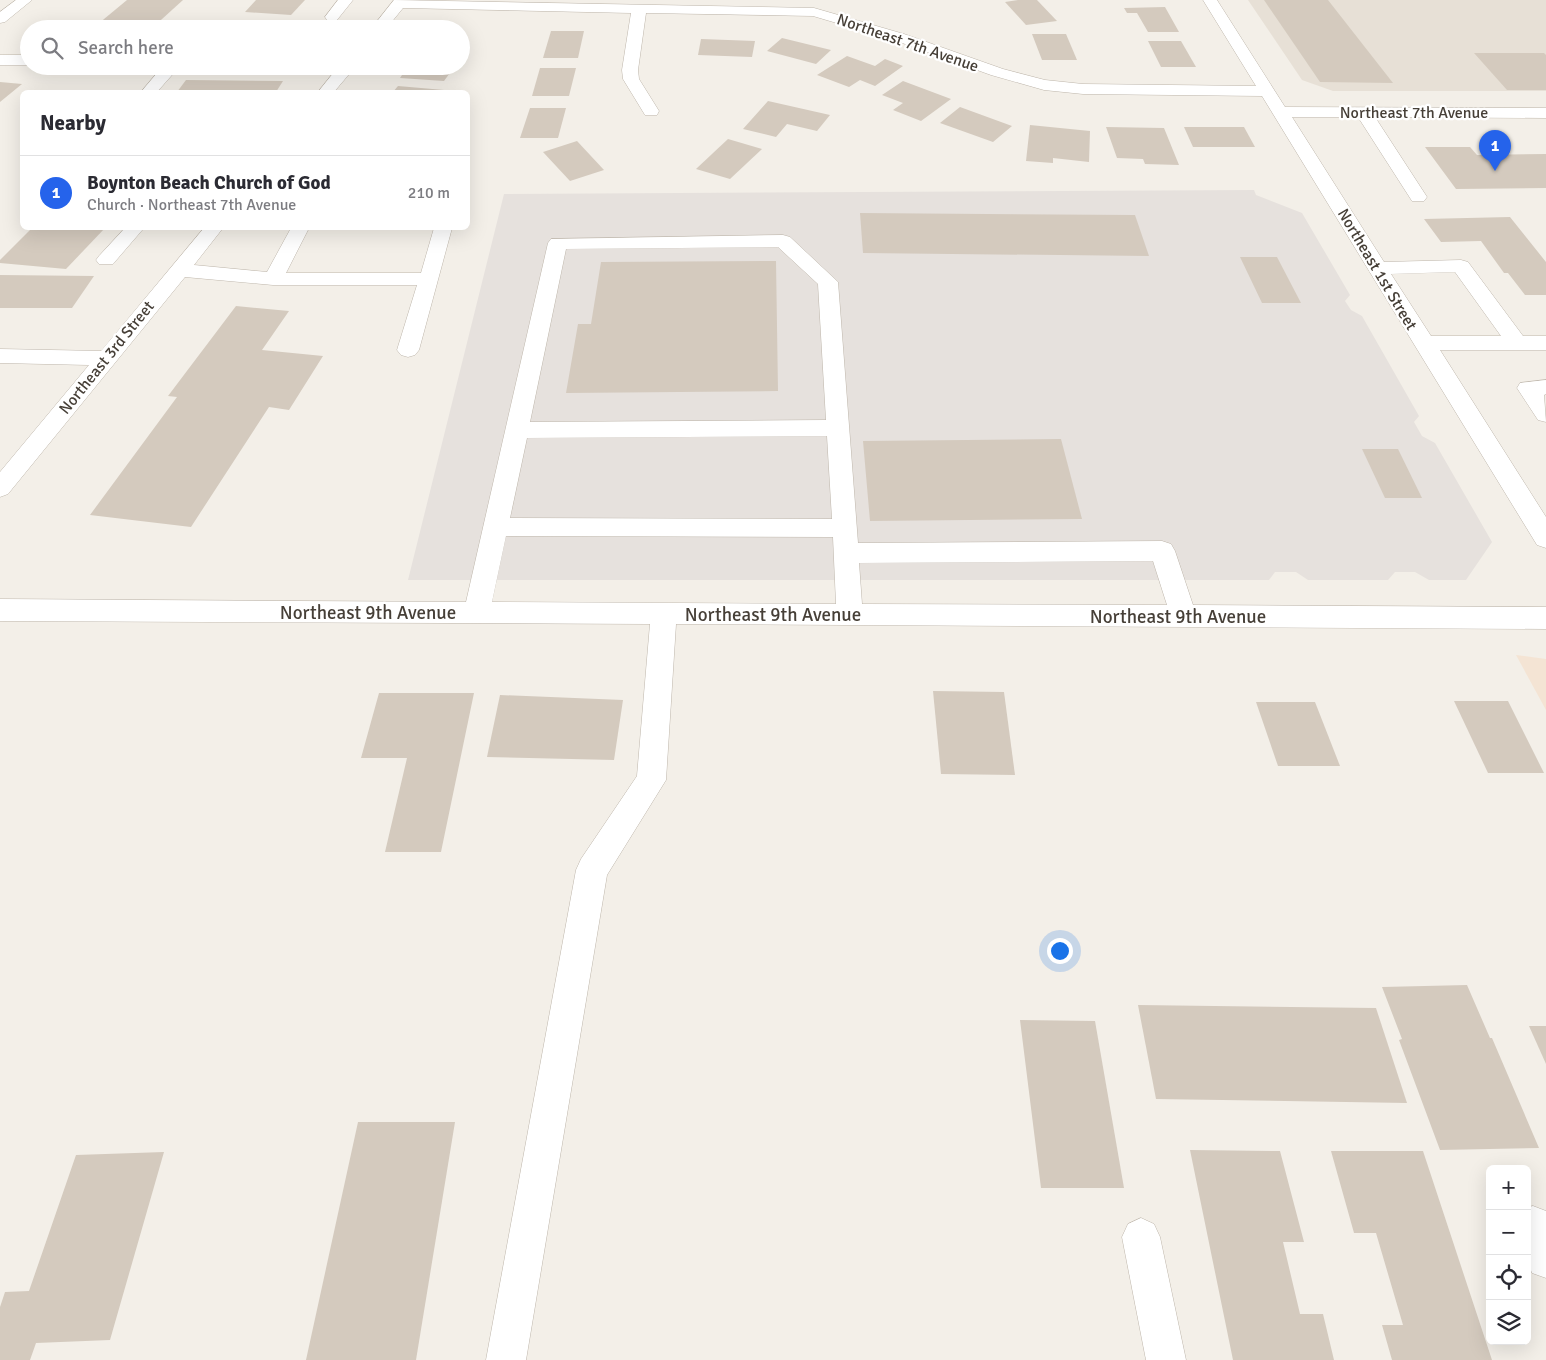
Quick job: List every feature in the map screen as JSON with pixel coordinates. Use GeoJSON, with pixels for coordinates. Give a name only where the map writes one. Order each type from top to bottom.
{"type":"FeatureCollection","features":[{"type":"Feature","properties":{"kind":"street"},"geometry":{"type":"LineString","coordinates":[[0,19],[25,0]]}},
{"type":"Feature","properties":{"kind":"street"},"geometry":{"type":"LineString","coordinates":[[332,17],[346,0]]}},
{"type":"Feature","properties":{"kind":"street","name":"Northeast 1st Street"},"geometry":{"type":"LineString","coordinates":[[1210,0],[1546,538]]}},
{"type":"Feature","properties":{"kind":"street"},"geometry":{"type":"LineString","coordinates":[[385,20],[400,2]]}},
{"type":"Feature","properties":{"kind":"street","name":"Northeast 7th Avenue"},"geometry":{"type":"LineString","coordinates":[[400,2],[560,4],[639,10],[814,12],[899,37],[997,72],[1044,85],[1083,90],[1266,91]]}},
{"type":"Feature","properties":{"kind":"street"},"geometry":{"type":"LineString","coordinates":[[639,10],[630,70],[631,79],[651,111]]}},
{"type":"Feature","properties":{"kind":"street"},"geometry":{"type":"LineString","coordinates":[[0,60],[20,60]]}},
{"type":"Feature","properties":{"kind":"street"},"geometry":{"type":"LineString","coordinates":[[151,90],[164,75]]}},
{"type":"Feature","properties":{"kind":"street"},"geometry":{"type":"LineString","coordinates":[[328,90],[340,75]]}},
{"type":"Feature","properties":{"kind":"street","name":"Northeast 7th Avenue"},"geometry":{"type":"LineString","coordinates":[[1281,112],[1546,112]]}},
{"type":"Feature","properties":{"kind":"street"},"geometry":{"type":"LineString","coordinates":[[1363,112],[1418,197]]}},
{"type":"Feature","properties":{"kind":"street"},"geometry":{"type":"LineString","coordinates":[[106,260],[134,230]]}},
{"type":"Feature","properties":{"kind":"street","name":"Northeast 3rd Street"},"geometry":{"type":"LineString","coordinates":[[0,488],[211,230]]}},
{"type":"Feature","properties":{"kind":"street"},"geometry":{"type":"LineString","coordinates":[[273,279],[299,230]]}},
{"type":"Feature","properties":{"kind":"street"},"geometry":{"type":"LineString","coordinates":[[408,350],[430,279],[442,230]]}},
{"type":"Feature","properties":{"kind":"street"},"geometry":{"type":"LineString","coordinates":[[477,612],[558,243],[783,241],[828,282],[850,614]]}},
{"type":"Feature","properties":{"kind":"street"},"geometry":{"type":"LineString","coordinates":[[1377,268],[1461,266],[1517,343]]}},
{"type":"Feature","properties":{"kind":"street"},"geometry":{"type":"LineString","coordinates":[[178,270],[273,279],[430,279]]}},
{"type":"Feature","properties":{"kind":"street"},"geometry":{"type":"LineString","coordinates":[[1423,343],[1546,343]]}},
{"type":"Feature","properties":{"kind":"street"},"geometry":{"type":"LineString","coordinates":[[0,356],[105,358]]}},
{"type":"Feature","properties":{"kind":"street"},"geometry":{"type":"LineString","coordinates":[[1546,387],[1528,388],[1546,414]]}},
{"type":"Feature","properties":{"kind":"street"},"geometry":{"type":"LineString","coordinates":[[517,430],[837,428]]}},
{"type":"Feature","properties":{"kind":"street"},"geometry":{"type":"LineString","coordinates":[[496,527],[844,528]]}},
{"type":"Feature","properties":{"kind":"street"},"geometry":{"type":"LineString","coordinates":[[846,553],[1162,550],[1183,616]]}},
{"type":"Feature","properties":{"kind":"street","name":"Northeast 9th Avenue"},"geometry":{"type":"LineString","coordinates":[[0,610],[1546,618]]}},
{"type":"Feature","properties":{"kind":"street"},"geometry":{"type":"LineString","coordinates":[[506,1360],[592,870],[651,780],[664,614]]}},
{"type":"Feature","properties":{"kind":"street"},"geometry":{"type":"LineString","coordinates":[[1141,1237],[1166,1360]]}},
{"type":"Feature","properties":{"kind":"shaded area"},"geometry":{"type":"Polygon","coordinates":[[[1248,0],[1546,0],[1546,91],[1333,91],[1302,80],[1248,0]]]}},
{"type":"Feature","properties":{"kind":"shaded area"},"geometry":{"type":"Polygon","coordinates":[[[1254,190],[1256,195],[1302,213],[1350,295],[1345,301],[1351,310],[1362,316],[1419,416],[1414,422],[1422,436],[1435,443],[1492,542],[1466,580],[1429,580],[1415,572],[1395,572],[1388,580],[1308,580],[1296,572],[1275,572],[1269,580],[408,580],[504,194],[1254,190]]]}},
{"type":"Feature","properties":{"kind":"shaded area"},"geometry":{"type":"Polygon","coordinates":[[[1516,655],[1546,659],[1546,710],[1516,655]]]}},
{"type":"Feature","properties":{"kind":"building"},"geometry":{"type":"Polygon","coordinates":[[[127,0],[183,0],[161,20],[103,20],[127,0]]]}},
{"type":"Feature","properties":{"kind":"building"},"geometry":{"type":"Polygon","coordinates":[[[256,0],[305,0],[291,15],[245,12],[256,0]]]}},
{"type":"Feature","properties":{"kind":"building"},"geometry":{"type":"Polygon","coordinates":[[[1037,0],[1057,21],[1026,25],[1005,2],[1037,0]]]}},
{"type":"Feature","properties":{"kind":"building"},"geometry":{"type":"Polygon","coordinates":[[[1264,0],[1328,0],[1393,83],[1320,82],[1264,0]]]}},
{"type":"Feature","properties":{"kind":"building"},"geometry":{"type":"Polygon","coordinates":[[[1165,7],[1179,32],[1148,32],[1137,13],[1127,13],[1124,8],[1165,7]]]}},
{"type":"Feature","properties":{"kind":"building"},"geometry":{"type":"Polygon","coordinates":[[[551,31],[584,31],[578,58],[543,58],[551,31]]]}},
{"type":"Feature","properties":{"kind":"building"},"geometry":{"type":"Polygon","coordinates":[[[1032,34],[1066,34],[1077,60],[1042,60],[1032,34]]]}},
{"type":"Feature","properties":{"kind":"building"},"geometry":{"type":"Polygon","coordinates":[[[782,38],[831,50],[816,64],[767,51],[782,38]]]}},
{"type":"Feature","properties":{"kind":"building"},"geometry":{"type":"Polygon","coordinates":[[[701,39],[755,41],[752,57],[698,55],[701,39]]]}},
{"type":"Feature","properties":{"kind":"building"},"geometry":{"type":"Polygon","coordinates":[[[1148,41],[1181,41],[1196,67],[1161,67],[1148,41]]]}},
{"type":"Feature","properties":{"kind":"building"},"geometry":{"type":"Polygon","coordinates":[[[1474,53],[1544,53],[1546,55],[1546,90],[1507,90],[1474,53]]]}},
{"type":"Feature","properties":{"kind":"building"},"geometry":{"type":"Polygon","coordinates":[[[847,56],[875,66],[885,59],[903,66],[875,86],[860,80],[849,87],[817,75],[847,56]]]}},
{"type":"Feature","properties":{"kind":"building"},"geometry":{"type":"Polygon","coordinates":[[[540,68],[576,68],[569,96],[532,96],[540,68]]]}},
{"type":"Feature","properties":{"kind":"building"},"geometry":{"type":"Polygon","coordinates":[[[402,75],[448,75],[444,81],[400,78],[402,75]]]}},
{"type":"Feature","properties":{"kind":"building"},"geometry":{"type":"Polygon","coordinates":[[[186,80],[283,81],[277,90],[178,90],[186,80]]]}},
{"type":"Feature","properties":{"kind":"building"},"geometry":{"type":"Polygon","coordinates":[[[903,81],[951,99],[921,121],[893,110],[903,103],[882,95],[903,81]]]}},
{"type":"Feature","properties":{"kind":"building"},"geometry":{"type":"Polygon","coordinates":[[[0,82],[22,84],[0,102],[0,82]]]}},
{"type":"Feature","properties":{"kind":"building"},"geometry":{"type":"Polygon","coordinates":[[[398,86],[444,90],[395,90],[398,86]]]}},
{"type":"Feature","properties":{"kind":"building"},"geometry":{"type":"Polygon","coordinates":[[[768,101],[830,115],[817,131],[787,124],[776,137],[743,129],[768,101]]]}},
{"type":"Feature","properties":{"kind":"building"},"geometry":{"type":"Polygon","coordinates":[[[960,107],[1012,126],[993,142],[940,123],[960,107]]]}},
{"type":"Feature","properties":{"kind":"building"},"geometry":{"type":"Polygon","coordinates":[[[530,108],[566,108],[558,138],[520,138],[530,108]]]}},
{"type":"Feature","properties":{"kind":"building"},"geometry":{"type":"Polygon","coordinates":[[[1030,125],[1090,131],[1089,162],[1053,158],[1053,163],[1026,161],[1030,125]]]}},
{"type":"Feature","properties":{"kind":"building"},"geometry":{"type":"Polygon","coordinates":[[[1106,127],[1164,128],[1179,165],[1145,164],[1143,159],[1117,158],[1106,127]]]}},
{"type":"Feature","properties":{"kind":"building"},"geometry":{"type":"Polygon","coordinates":[[[1184,127],[1244,127],[1255,147],[1193,147],[1184,127]]]}},
{"type":"Feature","properties":{"kind":"building"},"geometry":{"type":"Polygon","coordinates":[[[728,139],[762,149],[730,179],[696,169],[728,139]]]}},
{"type":"Feature","properties":{"kind":"building"},"geometry":{"type":"Polygon","coordinates":[[[577,141],[604,170],[570,181],[543,152],[577,141]]]}},
{"type":"Feature","properties":{"kind":"building"},"geometry":{"type":"Polygon","coordinates":[[[1425,147],[1470,147],[1477,155],[1546,154],[1546,188],[1456,189],[1425,147]]]}},
{"type":"Feature","properties":{"kind":"building"},"geometry":{"type":"Polygon","coordinates":[[[860,213],[1135,215],[1149,256],[863,253],[860,213]]]}},
{"type":"Feature","properties":{"kind":"building"},"geometry":{"type":"Polygon","coordinates":[[[1510,217],[1546,262],[1546,295],[1525,295],[1508,273],[1504,273],[1481,241],[1441,242],[1424,219],[1510,217]]]}},
{"type":"Feature","properties":{"kind":"building"},"geometry":{"type":"Polygon","coordinates":[[[30,230],[103,230],[66,269],[0,263],[0,260],[30,230]]]}},
{"type":"Feature","properties":{"kind":"building"},"geometry":{"type":"Polygon","coordinates":[[[1240,257],[1277,257],[1301,303],[1262,303],[1240,257]]]}},
{"type":"Feature","properties":{"kind":"building"},"geometry":{"type":"Polygon","coordinates":[[[776,261],[778,391],[566,393],[578,324],[591,324],[601,262],[776,261]]]}},
{"type":"Feature","properties":{"kind":"building"},"geometry":{"type":"Polygon","coordinates":[[[0,275],[94,276],[72,308],[0,308],[0,275]]]}},
{"type":"Feature","properties":{"kind":"building"},"geometry":{"type":"Polygon","coordinates":[[[236,306],[289,311],[262,350],[323,356],[289,410],[269,407],[191,527],[90,515],[177,397],[168,396],[236,306]]]}},
{"type":"Feature","properties":{"kind":"building"},"geometry":{"type":"Polygon","coordinates":[[[1061,439],[1082,519],[870,521],[863,441],[1061,439]]]}},
{"type":"Feature","properties":{"kind":"building"},"geometry":{"type":"Polygon","coordinates":[[[1362,449],[1398,449],[1422,498],[1385,498],[1362,449]]]}},
{"type":"Feature","properties":{"kind":"building"},"geometry":{"type":"Polygon","coordinates":[[[933,691],[1004,692],[1015,775],[941,774],[933,691]]]}},
{"type":"Feature","properties":{"kind":"building"},"geometry":{"type":"Polygon","coordinates":[[[379,693],[474,693],[441,852],[385,852],[407,758],[361,758],[379,693]]]}},
{"type":"Feature","properties":{"kind":"building"},"geometry":{"type":"Polygon","coordinates":[[[500,695],[623,700],[614,760],[487,757],[500,695]]]}},
{"type":"Feature","properties":{"kind":"building"},"geometry":{"type":"Polygon","coordinates":[[[1454,701],[1508,701],[1544,773],[1488,773],[1454,701]]]}},
{"type":"Feature","properties":{"kind":"building"},"geometry":{"type":"Polygon","coordinates":[[[1256,702],[1315,702],[1340,766],[1278,766],[1256,702]]]}},
{"type":"Feature","properties":{"kind":"building"},"geometry":{"type":"Polygon","coordinates":[[[1467,985],[1539,1148],[1440,1150],[1399,1040],[1402,1039],[1382,987],[1467,985]]]}},
{"type":"Feature","properties":{"kind":"building"},"geometry":{"type":"Polygon","coordinates":[[[1138,1005],[1376,1008],[1407,1103],[1156,1099],[1138,1005]]]}},
{"type":"Feature","properties":{"kind":"building"},"geometry":{"type":"Polygon","coordinates":[[[1020,1020],[1095,1021],[1124,1188],[1041,1188],[1020,1020]]]}},
{"type":"Feature","properties":{"kind":"building"},"geometry":{"type":"Polygon","coordinates":[[[1529,1026],[1546,1026],[1546,1064],[1529,1026]]]}},
{"type":"Feature","properties":{"kind":"building"},"geometry":{"type":"Polygon","coordinates":[[[358,1122],[455,1122],[416,1360],[306,1360],[358,1122]]]}},
{"type":"Feature","properties":{"kind":"building"},"geometry":{"type":"Polygon","coordinates":[[[1190,1150],[1280,1151],[1304,1242],[1283,1242],[1300,1314],[1323,1314],[1334,1360],[1233,1360],[1190,1150]]]}},
{"type":"Feature","properties":{"kind":"building"},"geometry":{"type":"Polygon","coordinates":[[[1331,1151],[1423,1151],[1492,1360],[1392,1360],[1382,1325],[1403,1325],[1376,1233],[1354,1233],[1331,1151]]]}},
{"type":"Feature","properties":{"kind":"building"},"geometry":{"type":"Polygon","coordinates":[[[164,1152],[110,1340],[36,1343],[30,1360],[0,1360],[0,1307],[5,1292],[29,1291],[76,1155],[164,1152]]]}},
{"type":"Feature","properties":{"kind":"place","name":"Boynton Beach Church of God"},"geometry":{"type":"Point","coordinates":[1495,171]}}]}
